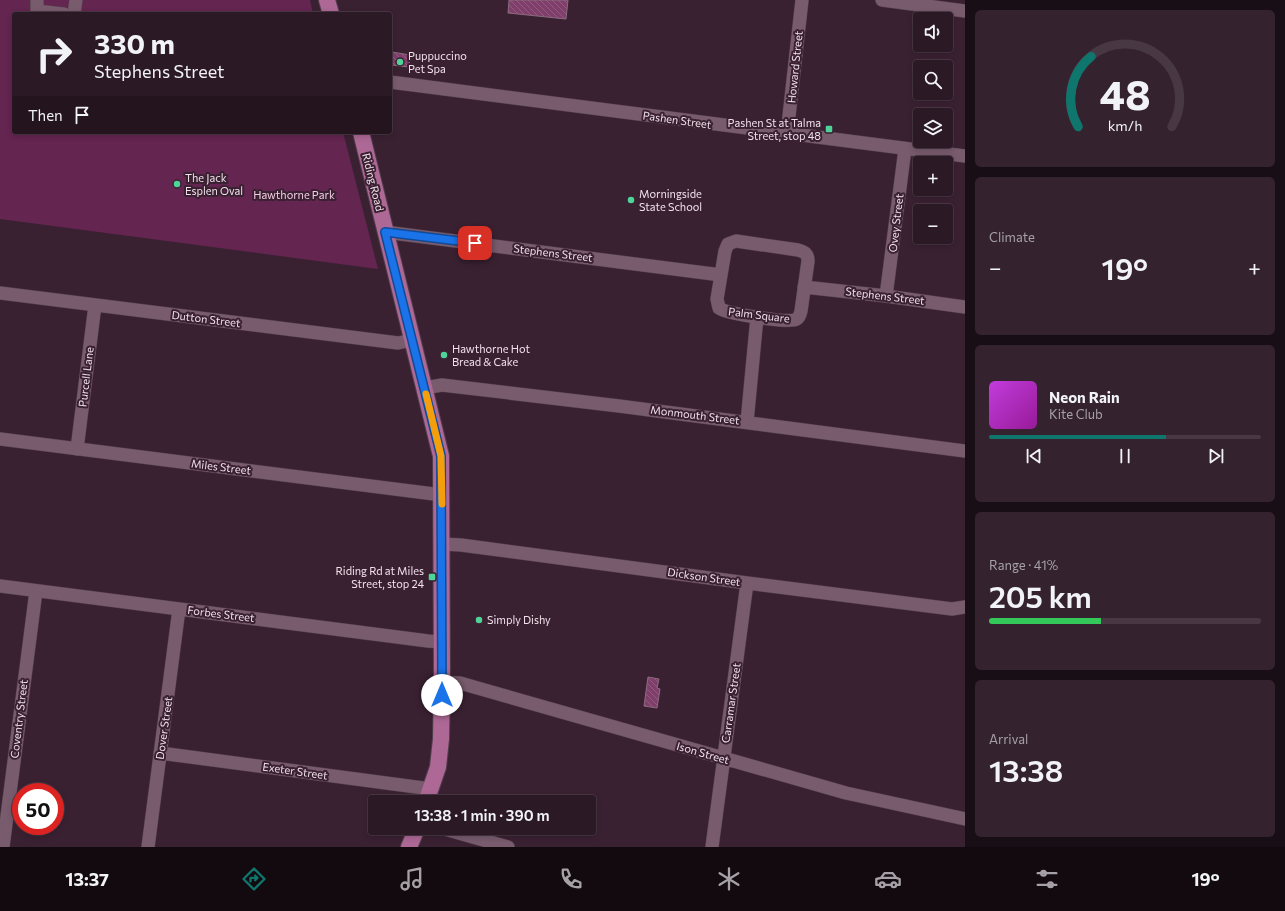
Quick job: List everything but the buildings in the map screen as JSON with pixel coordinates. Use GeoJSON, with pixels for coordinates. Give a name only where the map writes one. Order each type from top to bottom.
{"type":"FeatureCollection","features":[{"type":"Feature","properties":{"kind":"main road"},"geometry":{"type":"LineString","coordinates":[[327,0],[330,12]]}},
{"type":"Feature","properties":{"kind":"main road","name":"Riding Road"},"geometry":{"type":"LineString","coordinates":[[361,134],[441,456],[441,739],[438,767],[424,795]]}},
{"type":"Feature","properties":{"kind":"main road"},"geometry":{"type":"LineString","coordinates":[[404,847],[407,835]]}},
{"type":"Feature","properties":{"kind":"main road"},"geometry":{"type":"LineString","coordinates":[[409,847],[414,835]]}},
{"type":"Feature","properties":{"kind":"street"},"geometry":{"type":"LineString","coordinates":[[37,0],[37,11],[46,12]]}},
{"type":"Feature","properties":{"kind":"street"},"geometry":{"type":"LineString","coordinates":[[74,12],[76,0]]}},
{"type":"Feature","properties":{"kind":"street","name":"Howard Street"},"geometry":{"type":"LineString","coordinates":[[787,134],[802,0]]}},
{"type":"Feature","properties":{"kind":"street"},"geometry":{"type":"LineString","coordinates":[[882,0],[965,11]]}},
{"type":"Feature","properties":{"kind":"street","name":"Pashen Street"},"geometry":{"type":"LineString","coordinates":[[392,82],[965,156]]}},
{"type":"Feature","properties":{"kind":"street","name":"Ovey Street"},"geometry":{"type":"LineString","coordinates":[[886,296],[905,149]]}},
{"type":"Feature","properties":{"kind":"street","name":"Stephens Street"},"geometry":{"type":"LineString","coordinates":[[385,232],[721,275]]}},
{"type":"Feature","properties":{"kind":"street","name":"Palm Square"},"geometry":{"type":"LineString","coordinates":[[736,241],[798,250],[806,254],[808,257],[802,311],[798,318],[788,321],[722,311],[719,308],[717,299],[721,275],[728,244],[736,241]]}},
{"type":"Feature","properties":{"kind":"street","name":"Stephens Street"},"geometry":{"type":"LineString","coordinates":[[804,287],[965,307]]}},
{"type":"Feature","properties":{"kind":"street","name":"Dutton Street"},"geometry":{"type":"LineString","coordinates":[[0,293],[398,343],[412,340]]}},
{"type":"Feature","properties":{"kind":"street","name":"Purcell Lane"},"geometry":{"type":"LineString","coordinates":[[77,449],[95,305]]}},
{"type":"Feature","properties":{"kind":"street"},"geometry":{"type":"LineString","coordinates":[[747,422],[758,317]]}},
{"type":"Feature","properties":{"kind":"street","name":"Monmouth Street"},"geometry":{"type":"LineString","coordinates":[[424,388],[442,385],[627,406],[965,450]]}},
{"type":"Feature","properties":{"kind":"street","name":"Miles Street"},"geometry":{"type":"LineString","coordinates":[[0,439],[442,496]]}},
{"type":"Feature","properties":{"kind":"street","name":"Dickson Street"},"geometry":{"type":"LineString","coordinates":[[442,544],[461,545],[952,609],[965,607]]}},
{"type":"Feature","properties":{"kind":"street","name":"Carramar Street"},"geometry":{"type":"LineString","coordinates":[[712,847],[747,583]]}},
{"type":"Feature","properties":{"kind":"street","name":"Forbes Street"},"geometry":{"type":"LineString","coordinates":[[0,586],[442,642]]}},
{"type":"Feature","properties":{"kind":"street","name":"Coventry Street"},"geometry":{"type":"LineString","coordinates":[[3,847],[36,590]]}},
{"type":"Feature","properties":{"kind":"street","name":"Dover Street"},"geometry":{"type":"LineString","coordinates":[[148,847],[179,609]]}},
{"type":"Feature","properties":{"kind":"street","name":"Ison Street"},"geometry":{"type":"LineString","coordinates":[[442,682],[460,683],[846,793],[965,820]]}},
{"type":"Feature","properties":{"kind":"street","name":"Exeter Street"},"geometry":{"type":"LineString","coordinates":[[160,753],[424,795]]}},
{"type":"Feature","properties":{"kind":"street"},"geometry":{"type":"LineString","coordinates":[[466,835],[508,847]]}},
{"type":"Feature","properties":{"kind":"green space","name":"Hawthorne Park"},"geometry":{"type":"Polygon","coordinates":[[[0,0],[310,0],[313,12],[12,12],[12,134],[344,134],[378,269],[0,219],[0,0]]]}},
{"type":"Feature","properties":{"kind":"slow traffic"},"geometry":{"type":"LineString","coordinates":[[426,394],[441,456],[442,504]]}},
{"type":"Feature","properties":{"kind":"place","name":"Puppuccino Pet Spa"},"geometry":{"type":"Point","coordinates":[400,62]}},
{"type":"Feature","properties":{"kind":"place","name":"Pashen St at Talma Street, stop 48"},"geometry":{"type":"Point","coordinates":[829,129]}},
{"type":"Feature","properties":{"kind":"place","name":"The Jack Esplen Oval"},"geometry":{"type":"Point","coordinates":[177,184]}},
{"type":"Feature","properties":{"kind":"place","name":"Morningside State School"},"geometry":{"type":"Point","coordinates":[631,200]}},
{"type":"Feature","properties":{"kind":"place","name":"Hawthorne Hot Bread & Cake"},"geometry":{"type":"Point","coordinates":[444,355]}},
{"type":"Feature","properties":{"kind":"place","name":"Riding Rd at Miles Street, stop 24"},"geometry":{"type":"Point","coordinates":[432,577]}},
{"type":"Feature","properties":{"kind":"place","name":"Simply Dishy"},"geometry":{"type":"Point","coordinates":[479,620]}},
{"type":"Feature","properties":{"kind":"route"},"geometry":{"type":"LineString","coordinates":[[442,695],[441,456],[385,232],[475,243]]}}]}
